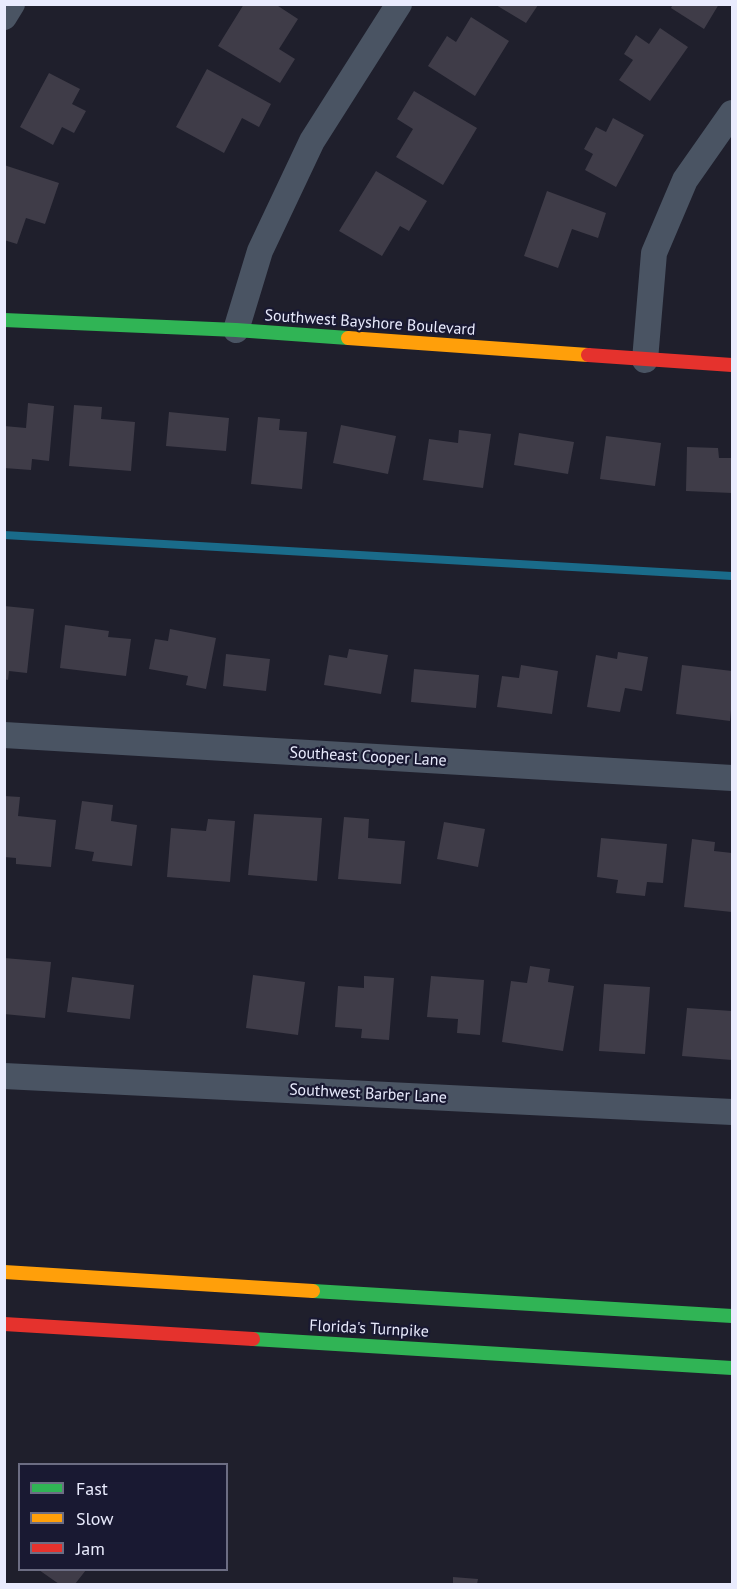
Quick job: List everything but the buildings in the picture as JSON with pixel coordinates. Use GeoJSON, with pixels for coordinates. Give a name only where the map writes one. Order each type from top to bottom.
{"type":"FeatureCollection","features":[{"type":"Feature","properties":{"kind":"main road","name":"Southwest Bayshore Boulevard"},"geometry":{"type":"LineString","coordinates":[[4,320],[237,330],[732,365]]}},
{"type":"Feature","properties":{"kind":"main road","name":"Florida's Turnpike"},"geometry":{"type":"LineString","coordinates":[[4,1272],[732,1316]]}},
{"type":"Feature","properties":{"kind":"main road","name":"Florida's Turnpike"},"geometry":{"type":"LineString","coordinates":[[4,1324],[732,1368]]}},
{"type":"Feature","properties":{"kind":"street"},"geometry":{"type":"LineString","coordinates":[[4,17],[12,4]]}},
{"type":"Feature","properties":{"kind":"street"},"geometry":{"type":"LineString","coordinates":[[237,330],[260,251],[312,141],[399,4]]}},
{"type":"Feature","properties":{"kind":"street"},"geometry":{"type":"LineString","coordinates":[[645,360],[654,253],[685,180],[732,113]]}},
{"type":"Feature","properties":{"kind":"street","name":"Southeast Cooper Lane"},"geometry":{"type":"LineString","coordinates":[[4,735],[732,778]]}},
{"type":"Feature","properties":{"kind":"street","name":"Southwest Barber Lane"},"geometry":{"type":"LineString","coordinates":[[4,1076],[732,1112]]}},
{"type":"Feature","properties":{"kind":"waterway"},"geometry":{"type":"LineString","coordinates":[[4,535],[732,576]]}},
{"type":"Feature","properties":{"kind":"traffic: fast"},"geometry":{"type":"LineString","coordinates":[[4,320],[236,330],[348,338]]}},
{"type":"Feature","properties":{"kind":"traffic: fast"},"geometry":{"type":"LineString","coordinates":[[313,1291],[732,1316]]}},
{"type":"Feature","properties":{"kind":"traffic: fast"},"geometry":{"type":"LineString","coordinates":[[253,1339],[732,1368]]}},
{"type":"Feature","properties":{"kind":"traffic: slow"},"geometry":{"type":"LineString","coordinates":[[348,338],[588,355]]}},
{"type":"Feature","properties":{"kind":"traffic: slow"},"geometry":{"type":"LineString","coordinates":[[4,1272],[313,1291]]}},
{"type":"Feature","properties":{"kind":"traffic: jam"},"geometry":{"type":"LineString","coordinates":[[588,355],[732,365]]}},
{"type":"Feature","properties":{"kind":"traffic: jam"},"geometry":{"type":"LineString","coordinates":[[4,1324],[253,1339]]}}]}
